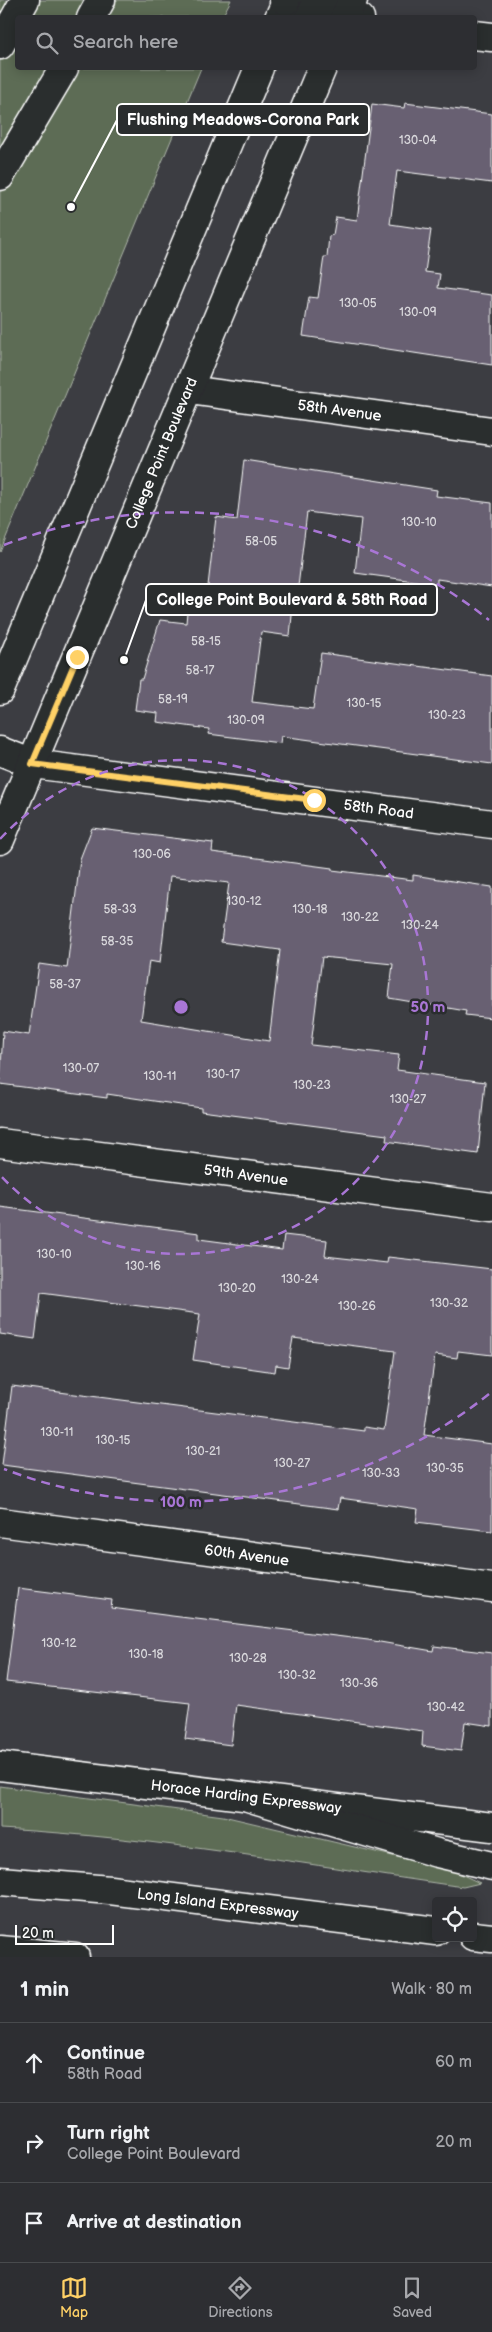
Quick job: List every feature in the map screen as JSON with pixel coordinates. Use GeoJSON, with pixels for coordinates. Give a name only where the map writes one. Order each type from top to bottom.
{"type":"FeatureCollection","features":[{"type":"Feature","properties":{"kind":"main road"},"geometry":{"type":"LineString","coordinates":[[17,15],[25,0]]}},
{"type":"Feature","properties":{"kind":"main road"},"geometry":{"type":"LineString","coordinates":[[93,15],[101,0]]}},
{"type":"Feature","properties":{"kind":"main road"},"geometry":{"type":"LineString","coordinates":[[284,5],[351,12]]}},
{"type":"Feature","properties":{"kind":"main road"},"geometry":{"type":"LineString","coordinates":[[0,45],[15,18]]}},
{"type":"Feature","properties":{"kind":"main road"},"geometry":{"type":"LineString","coordinates":[[477,35],[492,37]]}},
{"type":"Feature","properties":{"kind":"main road"},"geometry":{"type":"LineString","coordinates":[[0,176],[63,70]]}},
{"type":"Feature","properties":{"kind":"main road"},"geometry":{"type":"LineString","coordinates":[[0,690],[258,70]]}},
{"type":"Feature","properties":{"kind":"main road","name":"College Point Boulevard"},"geometry":{"type":"LineString","coordinates":[[0,840],[321,70]]}},
{"type":"Feature","properties":{"kind":"main road","name":"58th Avenue"},"geometry":{"type":"LineString","coordinates":[[189,390],[492,431]]}},
{"type":"Feature","properties":{"kind":"main road","name":"58th Road"},"geometry":{"type":"LineString","coordinates":[[0,751],[32,764],[492,824]]}},
{"type":"Feature","properties":{"kind":"main road","name":"59th Avenue"},"geometry":{"type":"LineString","coordinates":[[0,1143],[492,1207]]}},
{"type":"Feature","properties":{"kind":"main road","name":"60th Avenue"},"geometry":{"type":"LineString","coordinates":[[0,1522],[492,1588]]}},
{"type":"Feature","properties":{"kind":"main road","name":"Horace Harding Expressway"},"geometry":{"type":"LineString","coordinates":[[0,1766],[492,1827]]}},
{"type":"Feature","properties":{"kind":"main road"},"geometry":{"type":"LineString","coordinates":[[251,1798],[438,1853],[492,1866]]}},
{"type":"Feature","properties":{"kind":"main road","name":"Long Island Expressway"},"geometry":{"type":"LineString","coordinates":[[0,1881],[110,1890],[432,1930]]}},
{"type":"Feature","properties":{"kind":"main road"},"geometry":{"type":"LineString","coordinates":[[477,1936],[492,1938]]}},
{"type":"Feature","properties":{"kind":"main road"},"geometry":{"type":"LineString","coordinates":[[0,1950],[75,1957]]}},
{"type":"Feature","properties":{"kind":"green space"},"geometry":{"type":"Polygon","coordinates":[[[0,0],[231,0],[223,15],[15,15],[15,70],[200,70],[0,552],[0,0]]]}},
{"type":"Feature","properties":{"kind":"green space"},"geometry":{"type":"Polygon","coordinates":[[[0,1786],[223,1816],[452,1870],[480,1883],[463,1887],[174,1845],[116,1838],[0,1829],[0,1786]]]}},
{"type":"Feature","properties":{"kind":"building"},"geometry":{"type":"Polygon","coordinates":[[[405,103],[492,114],[492,183],[397,171],[390,224],[431,230],[425,272],[440,274],[438,288],[492,295],[492,365],[303,336],[309,297],[318,298],[324,257],[327,257],[329,236],[333,235],[336,217],[357,220],[372,104],[404,108],[405,103]]]}},
{"type":"Feature","properties":{"kind":"building"},"geometry":{"type":"Polygon","coordinates":[[[244,460],[437,490],[436,496],[492,503],[492,587],[437,579],[437,584],[355,573],[361,519],[307,512],[297,595],[294,595],[290,636],[261,632],[252,702],[313,709],[321,653],[492,676],[492,764],[281,736],[280,743],[208,734],[209,729],[157,722],[158,713],[135,710],[139,679],[142,679],[160,620],[186,623],[188,601],[206,603],[216,517],[237,520],[244,460]]]}},
{"type":"Feature","properties":{"kind":"building"},"geometry":{"type":"Polygon","coordinates":[[[92,828],[213,843],[212,852],[332,868],[332,870],[413,880],[413,875],[492,887],[492,1018],[465,1015],[466,1011],[389,998],[393,964],[322,957],[311,1045],[399,1055],[397,1070],[485,1082],[478,1154],[386,1141],[387,1135],[201,1111],[201,1108],[107,1094],[107,1098],[0,1084],[3,1031],[29,1035],[39,964],[67,968],[80,859],[92,828]],[[170,876],[160,963],[149,961],[141,1020],[269,1041],[280,950],[221,942],[229,883],[170,876]]]}},
{"type":"Feature","properties":{"kind":"building"},"geometry":{"type":"Polygon","coordinates":[[[0,1207],[199,1233],[199,1239],[282,1250],[284,1235],[327,1240],[325,1256],[387,1263],[388,1257],[492,1269],[492,1355],[458,1351],[457,1358],[435,1355],[424,1435],[492,1444],[492,1531],[416,1522],[418,1509],[340,1498],[338,1509],[2,1465],[12,1386],[364,1431],[364,1427],[384,1430],[395,1351],[293,1338],[288,1367],[276,1365],[275,1372],[193,1360],[200,1314],[41,1293],[35,1339],[0,1334],[0,1207]]]}},
{"type":"Feature","properties":{"kind":"building"},"geometry":{"type":"Polygon","coordinates":[[[18,1588],[112,1600],[111,1608],[368,1640],[433,1651],[434,1646],[492,1653],[492,1726],[465,1722],[461,1751],[422,1746],[423,1731],[236,1705],[231,1745],[185,1739],[190,1703],[6,1682],[18,1588]]]}},
{"type":"Feature","properties":{"kind":"place","name":"Flushing Meadows-Corona Park"},"geometry":{"type":"Point","coordinates":[71,207]}},
{"type":"Feature","properties":{"kind":"place","name":"College Point Boulevard & 58th Road"},"geometry":{"type":"Point","coordinates":[124,660]}},
{"type":"Feature","properties":{"kind":"route"},"geometry":{"type":"LineString","coordinates":[[77,657],[32,764],[314,800]]}}]}
